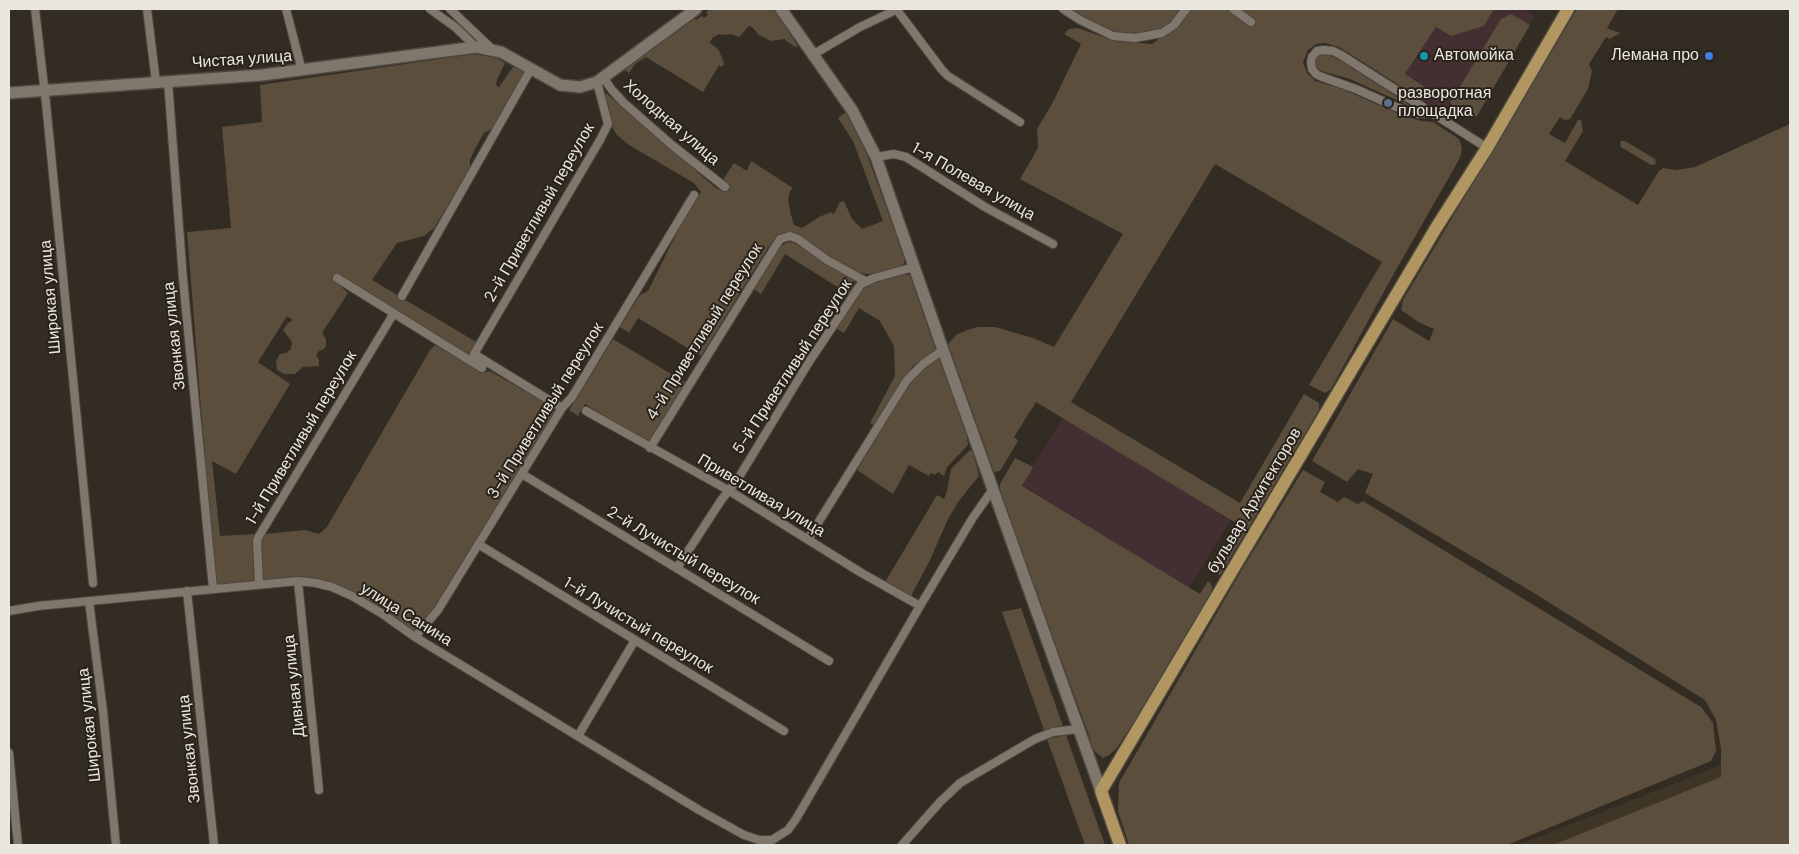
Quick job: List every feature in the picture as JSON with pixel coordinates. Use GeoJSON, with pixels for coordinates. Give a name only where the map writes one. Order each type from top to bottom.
{"type":"FeatureCollection","features":[{"type":"Feature","properties":{"kind":"main road"},"geometry":{"type":"LineString","coordinates":[[600,79],[696,9]]}},
{"type":"Feature","properties":{"kind":"main road"},"geometry":{"type":"LineString","coordinates":[[781,9],[852,110],[876,157],[942,350],[1120,845]]}},
{"type":"Feature","properties":{"kind":"main road","name":"бульвар Архитекторов"},"geometry":{"type":"LineString","coordinates":[[1101,790],[1436,228],[1561,9]]}},
{"type":"Feature","properties":{"kind":"main road","name":"бульвар Архитекторов"},"geometry":{"type":"LineString","coordinates":[[1484,146],[1568,9]]}},
{"type":"Feature","properties":{"kind":"main road","name":"Чистая улица"},"geometry":{"type":"LineString","coordinates":[[9,93],[302,71],[476,47],[502,52],[560,85],[580,87],[600,79]]}},
{"type":"Feature","properties":{"kind":"street","name":"Широкая улица"},"geometry":{"type":"LineString","coordinates":[[35,9],[93,583]]}},
{"type":"Feature","properties":{"kind":"street"},"geometry":{"type":"LineString","coordinates":[[147,9],[156,82]]}},
{"type":"Feature","properties":{"kind":"street"},"geometry":{"type":"LineString","coordinates":[[286,9],[302,71]]}},
{"type":"Feature","properties":{"kind":"street"},"geometry":{"type":"LineString","coordinates":[[430,9],[455,27],[476,47]]}},
{"type":"Feature","properties":{"kind":"street"},"geometry":{"type":"LineString","coordinates":[[450,9],[492,49]]}},
{"type":"Feature","properties":{"kind":"street"},"geometry":{"type":"LineString","coordinates":[[814,54],[860,27],[897,9],[948,76],[1020,122]]}},
{"type":"Feature","properties":{"kind":"street"},"geometry":{"type":"LineString","coordinates":[[1063,9],[1080,20],[1113,36],[1135,38],[1162,32],[1174,25],[1186,9]]}},
{"type":"Feature","properties":{"kind":"street"},"geometry":{"type":"LineString","coordinates":[[1233,9],[1251,22]]}},
{"type":"Feature","properties":{"kind":"street"},"geometry":{"type":"LineString","coordinates":[[1432,113],[1418,114],[1396,107],[1356,88],[1316,74],[1312,69],[1312,57],[1317,51],[1323,50],[1333,51],[1347,58],[1484,146]]}},
{"type":"Feature","properties":{"kind":"street"},"geometry":{"type":"LineString","coordinates":[[402,296],[531,68]]}},
{"type":"Feature","properties":{"kind":"street","name":"Холодная улица"},"geometry":{"type":"LineString","coordinates":[[600,79],[673,146],[725,187]]}},
{"type":"Feature","properties":{"kind":"street","name":"2-й Приветливый переулок"},"geometry":{"type":"LineString","coordinates":[[562,408],[474,354],[608,124],[600,79]]}},
{"type":"Feature","properties":{"kind":"street","name":"Звонкая улица"},"geometry":{"type":"LineString","coordinates":[[168,82],[183,279],[213,588]]}},
{"type":"Feature","properties":{"kind":"street","name":"1-я Полевая улица"},"geometry":{"type":"LineString","coordinates":[[876,157],[894,154],[906,157],[985,207],[1053,244]]}},
{"type":"Feature","properties":{"kind":"street","name":"3-й Приветливый переулок"},"geometry":{"type":"LineString","coordinates":[[415,637],[438,610],[562,408],[572,397],[694,195]]}},
{"type":"Feature","properties":{"kind":"street","name":"4-й Приветливый переулок"},"geometry":{"type":"LineString","coordinates":[[650,448],[780,239],[790,236],[798,239],[827,260],[865,281]]}},
{"type":"Feature","properties":{"kind":"street"},"geometry":{"type":"LineString","coordinates":[[865,281],[914,268]]}},
{"type":"Feature","properties":{"kind":"street"},"geometry":{"type":"LineString","coordinates":[[337,278],[482,368]]}},
{"type":"Feature","properties":{"kind":"street","name":"5-й Приветливый переулок"},"geometry":{"type":"LineString","coordinates":[[677,568],[728,490],[736,482],[810,362],[861,284],[865,281]]}},
{"type":"Feature","properties":{"kind":"street","name":"1-й Приветливый переулок"},"geometry":{"type":"LineString","coordinates":[[259,584],[257,541],[259,536],[394,313]]}},
{"type":"Feature","properties":{"kind":"street"},"geometry":{"type":"LineString","coordinates":[[808,539],[907,380],[923,364],[942,350]]}},
{"type":"Feature","properties":{"kind":"street","name":"Приветливая улица"},"geometry":{"type":"LineString","coordinates":[[586,411],[728,490],[860,572],[920,606]]}},
{"type":"Feature","properties":{"kind":"street","name":"2-й Лучистый переулок"},"geometry":{"type":"LineString","coordinates":[[522,474],[829,661]]}},
{"type":"Feature","properties":{"kind":"street","name":"улица Санина"},"geometry":{"type":"LineString","coordinates":[[9,610],[213,588],[298,581],[316,582],[352,596],[415,637],[698,810],[744,835],[760,840],[772,840],[788,830],[796,819],[972,518],[993,488]]}},
{"type":"Feature","properties":{"kind":"street","name":"1-й Лучистый переулок"},"geometry":{"type":"LineString","coordinates":[[478,544],[784,731]]}},
{"type":"Feature","properties":{"kind":"street","name":"Дивная улица"},"geometry":{"type":"LineString","coordinates":[[298,581],[319,790]]}},
{"type":"Feature","properties":{"kind":"street","name":"Звонкая улица"},"geometry":{"type":"LineString","coordinates":[[187,591],[214,845]]}},
{"type":"Feature","properties":{"kind":"street","name":"Широкая улица"},"geometry":{"type":"LineString","coordinates":[[89,601],[103,711],[116,845]]}},
{"type":"Feature","properties":{"kind":"street"},"geometry":{"type":"LineString","coordinates":[[578,736],[634,640]]}},
{"type":"Feature","properties":{"kind":"street"},"geometry":{"type":"LineString","coordinates":[[902,845],[940,802],[960,783],[1035,739],[1053,732],[1078,729]]}},
{"type":"Feature","properties":{"kind":"street"},"geometry":{"type":"LineString","coordinates":[[9,753],[18,845]]}},
{"type":"Feature","properties":{"kind":"shaded area"},"geometry":{"type":"Polygon","coordinates":[[[711,9],[775,9],[798,47],[784,39],[771,41],[759,35],[749,26],[739,37],[731,34],[719,34],[712,38],[710,43],[718,49],[724,64],[722,67],[719,65],[703,92],[646,57],[635,64],[629,73],[624,70],[680,26],[694,18],[696,20],[702,16],[704,18],[708,15],[706,12],[711,9]]]}},
{"type":"Feature","properties":{"kind":"shaded area"},"geometry":{"type":"Polygon","coordinates":[[[1070,9],[1494,9],[1484,26],[1451,36],[1436,27],[1405,74],[1431,91],[1424,101],[1339,47],[1325,43],[1316,44],[1308,50],[1303,62],[1307,73],[1315,81],[1342,89],[1399,114],[1421,121],[1433,122],[1459,139],[1462,148],[1456,165],[1331,389],[1325,393],[1309,385],[1382,262],[1215,164],[1071,402],[1240,503],[1304,394],[1319,403],[1319,410],[1220,575],[1214,572],[1241,526],[1036,402],[1014,437],[1018,441],[1000,471],[994,472],[948,344],[956,335],[967,330],[978,327],[995,327],[1033,338],[1054,347],[1123,234],[1020,179],[1038,148],[1037,129],[1052,104],[1081,44],[1064,34],[1069,29],[1078,28],[1115,41],[1152,44],[1158,40],[1154,32],[1126,34],[1110,30],[1074,13],[1070,9]]]}},
{"type":"Feature","properties":{"kind":"shaded area"},"geometry":{"type":"Polygon","coordinates":[[[1494,9],[1522,9],[1535,15],[1477,116],[1469,116],[1450,103],[1444,114],[1424,101],[1431,91],[1405,75],[1436,27],[1484,26],[1494,9]]]}},
{"type":"Feature","properties":{"kind":"shaded area"},"geometry":{"type":"Polygon","coordinates":[[[1577,9],[1618,9],[1607,28],[1620,33],[1610,39],[1606,37],[1589,64],[1592,71],[1588,89],[1570,119],[1565,120],[1560,117],[1549,134],[1565,143],[1578,120],[1581,120],[1583,131],[1565,161],[1638,205],[1659,171],[1663,168],[1676,170],[1695,167],[1790,124],[1790,845],[1553,845],[1721,777],[1721,748],[1716,720],[1705,700],[1534,593],[1365,493],[1373,474],[1358,469],[1347,482],[1312,461],[1393,319],[1429,341],[1434,329],[1420,323],[1401,310],[1403,300],[1577,9]]]}},
{"type":"Feature","properties":{"kind":"shaded area"},"geometry":{"type":"Polygon","coordinates":[[[1511,14],[1530,25],[1477,116],[1469,116],[1450,103],[1501,19],[1511,14]]]}},
{"type":"Feature","properties":{"kind":"shaded area"},"geometry":{"type":"Polygon","coordinates":[[[474,54],[497,58],[505,63],[497,80],[496,85],[499,87],[513,67],[523,71],[524,75],[492,129],[484,133],[470,160],[470,169],[434,228],[424,236],[397,243],[372,280],[478,343],[469,355],[337,275],[334,276],[337,283],[348,293],[322,333],[326,339],[326,346],[316,355],[319,360],[319,366],[303,367],[295,374],[284,374],[277,370],[276,361],[280,354],[286,353],[291,349],[292,342],[283,330],[293,320],[287,316],[258,362],[290,384],[236,474],[212,461],[220,536],[255,534],[253,540],[254,582],[217,585],[212,546],[187,232],[231,228],[222,127],[262,122],[260,85],[474,54]]]}},
{"type":"Feature","properties":{"kind":"shaded area"},"geometry":{"type":"Polygon","coordinates":[[[1320,54],[1327,54],[1343,62],[1414,108],[1350,79],[1316,68],[1315,60],[1320,54]]]}},
{"type":"Feature","properties":{"kind":"shaded area"},"geometry":{"type":"Polygon","coordinates":[[[606,93],[717,189],[722,190],[724,178],[734,163],[747,171],[751,161],[793,188],[790,191],[788,200],[791,215],[794,225],[802,228],[819,217],[831,212],[834,214],[840,202],[844,201],[852,219],[862,229],[883,221],[853,141],[838,118],[846,112],[860,136],[904,256],[904,263],[900,267],[878,273],[858,273],[789,233],[785,233],[777,236],[767,249],[701,356],[638,318],[629,333],[620,327],[640,295],[648,291],[685,216],[701,192],[694,183],[629,145],[617,135],[610,124],[604,94],[606,93]]]}},
{"type":"Feature","properties":{"kind":"shaded area"},"geometry":{"type":"Polygon","coordinates":[[[1621,141],[1625,141],[1655,159],[1656,164],[1651,165],[1621,147],[1621,141]]]}},
{"type":"Feature","properties":{"kind":"shaded area"},"geometry":{"type":"Polygon","coordinates":[[[788,242],[794,243],[854,278],[855,287],[850,295],[785,254],[761,294],[752,288],[777,248],[788,242]]]}},
{"type":"Feature","properties":{"kind":"shaded area"},"geometry":{"type":"Polygon","coordinates":[[[904,274],[910,275],[936,351],[913,366],[875,426],[870,423],[895,376],[894,346],[880,321],[859,308],[844,333],[836,328],[858,294],[865,287],[877,281],[904,274]]]}},
{"type":"Feature","properties":{"kind":"shaded area"},"geometry":{"type":"Polygon","coordinates":[[[613,339],[686,383],[651,441],[642,440],[585,404],[578,416],[569,410],[613,339]]]}},
{"type":"Feature","properties":{"kind":"shaded area"},"geometry":{"type":"Polygon","coordinates":[[[435,345],[482,373],[490,371],[556,409],[432,611],[417,630],[410,631],[342,589],[262,581],[261,538],[265,534],[305,530],[319,534],[327,527],[430,350],[435,345]]]}},
{"type":"Feature","properties":{"kind":"shaded area"},"geometry":{"type":"Polygon","coordinates":[[[937,358],[940,360],[966,431],[968,445],[947,467],[944,476],[938,472],[935,475],[931,473],[929,476],[909,465],[893,494],[857,470],[911,380],[937,358]]]}},
{"type":"Feature","properties":{"kind":"shaded area"},"geometry":{"type":"Polygon","coordinates":[[[1063,418],[1231,520],[1189,587],[1021,486],[1063,418]]]}},
{"type":"Feature","properties":{"kind":"shaded area"},"geometry":{"type":"Polygon","coordinates":[[[970,450],[973,452],[979,476],[958,502],[948,519],[930,560],[910,598],[885,582],[937,495],[944,499],[951,469],[970,450]]]}},
{"type":"Feature","properties":{"kind":"shaded area"},"geometry":{"type":"Polygon","coordinates":[[[1015,458],[1033,467],[1022,486],[1200,594],[1208,581],[1211,584],[1210,595],[1147,703],[1116,749],[1103,758],[1092,749],[1090,738],[1000,493],[1000,484],[1015,458]]]}},
{"type":"Feature","properties":{"kind":"shaded area"},"geometry":{"type":"Polygon","coordinates":[[[1303,470],[1325,482],[1320,492],[1338,502],[1344,497],[1358,504],[1363,501],[1701,707],[1713,723],[1716,751],[1711,761],[1507,845],[1129,845],[1118,811],[1119,783],[1241,571],[1303,470]]]}},
{"type":"Feature","properties":{"kind":"shaded area"},"geometry":{"type":"Polygon","coordinates":[[[1021,608],[1063,726],[1044,730],[1002,612],[1021,608]]]}},
{"type":"Feature","properties":{"kind":"shaded area"},"geometry":{"type":"Polygon","coordinates":[[[1066,735],[1105,845],[1085,845],[1047,739],[1066,735]]]}},
{"type":"Feature","properties":{"kind":"shaded area"},"geometry":{"type":"Polygon","coordinates":[[[1790,739],[1790,845],[1518,845],[1721,765],[1790,739]]]}},
{"type":"Feature","properties":{"kind":"place","name":"Автомойка"},"geometry":{"type":"Point","coordinates":[1424,56]}},
{"type":"Feature","properties":{"kind":"place","name":"Лемана про"},"geometry":{"type":"Point","coordinates":[1709,56]}},
{"type":"Feature","properties":{"kind":"place","name":"разворотная площадка"},"geometry":{"type":"Point","coordinates":[1388,103]}}]}
